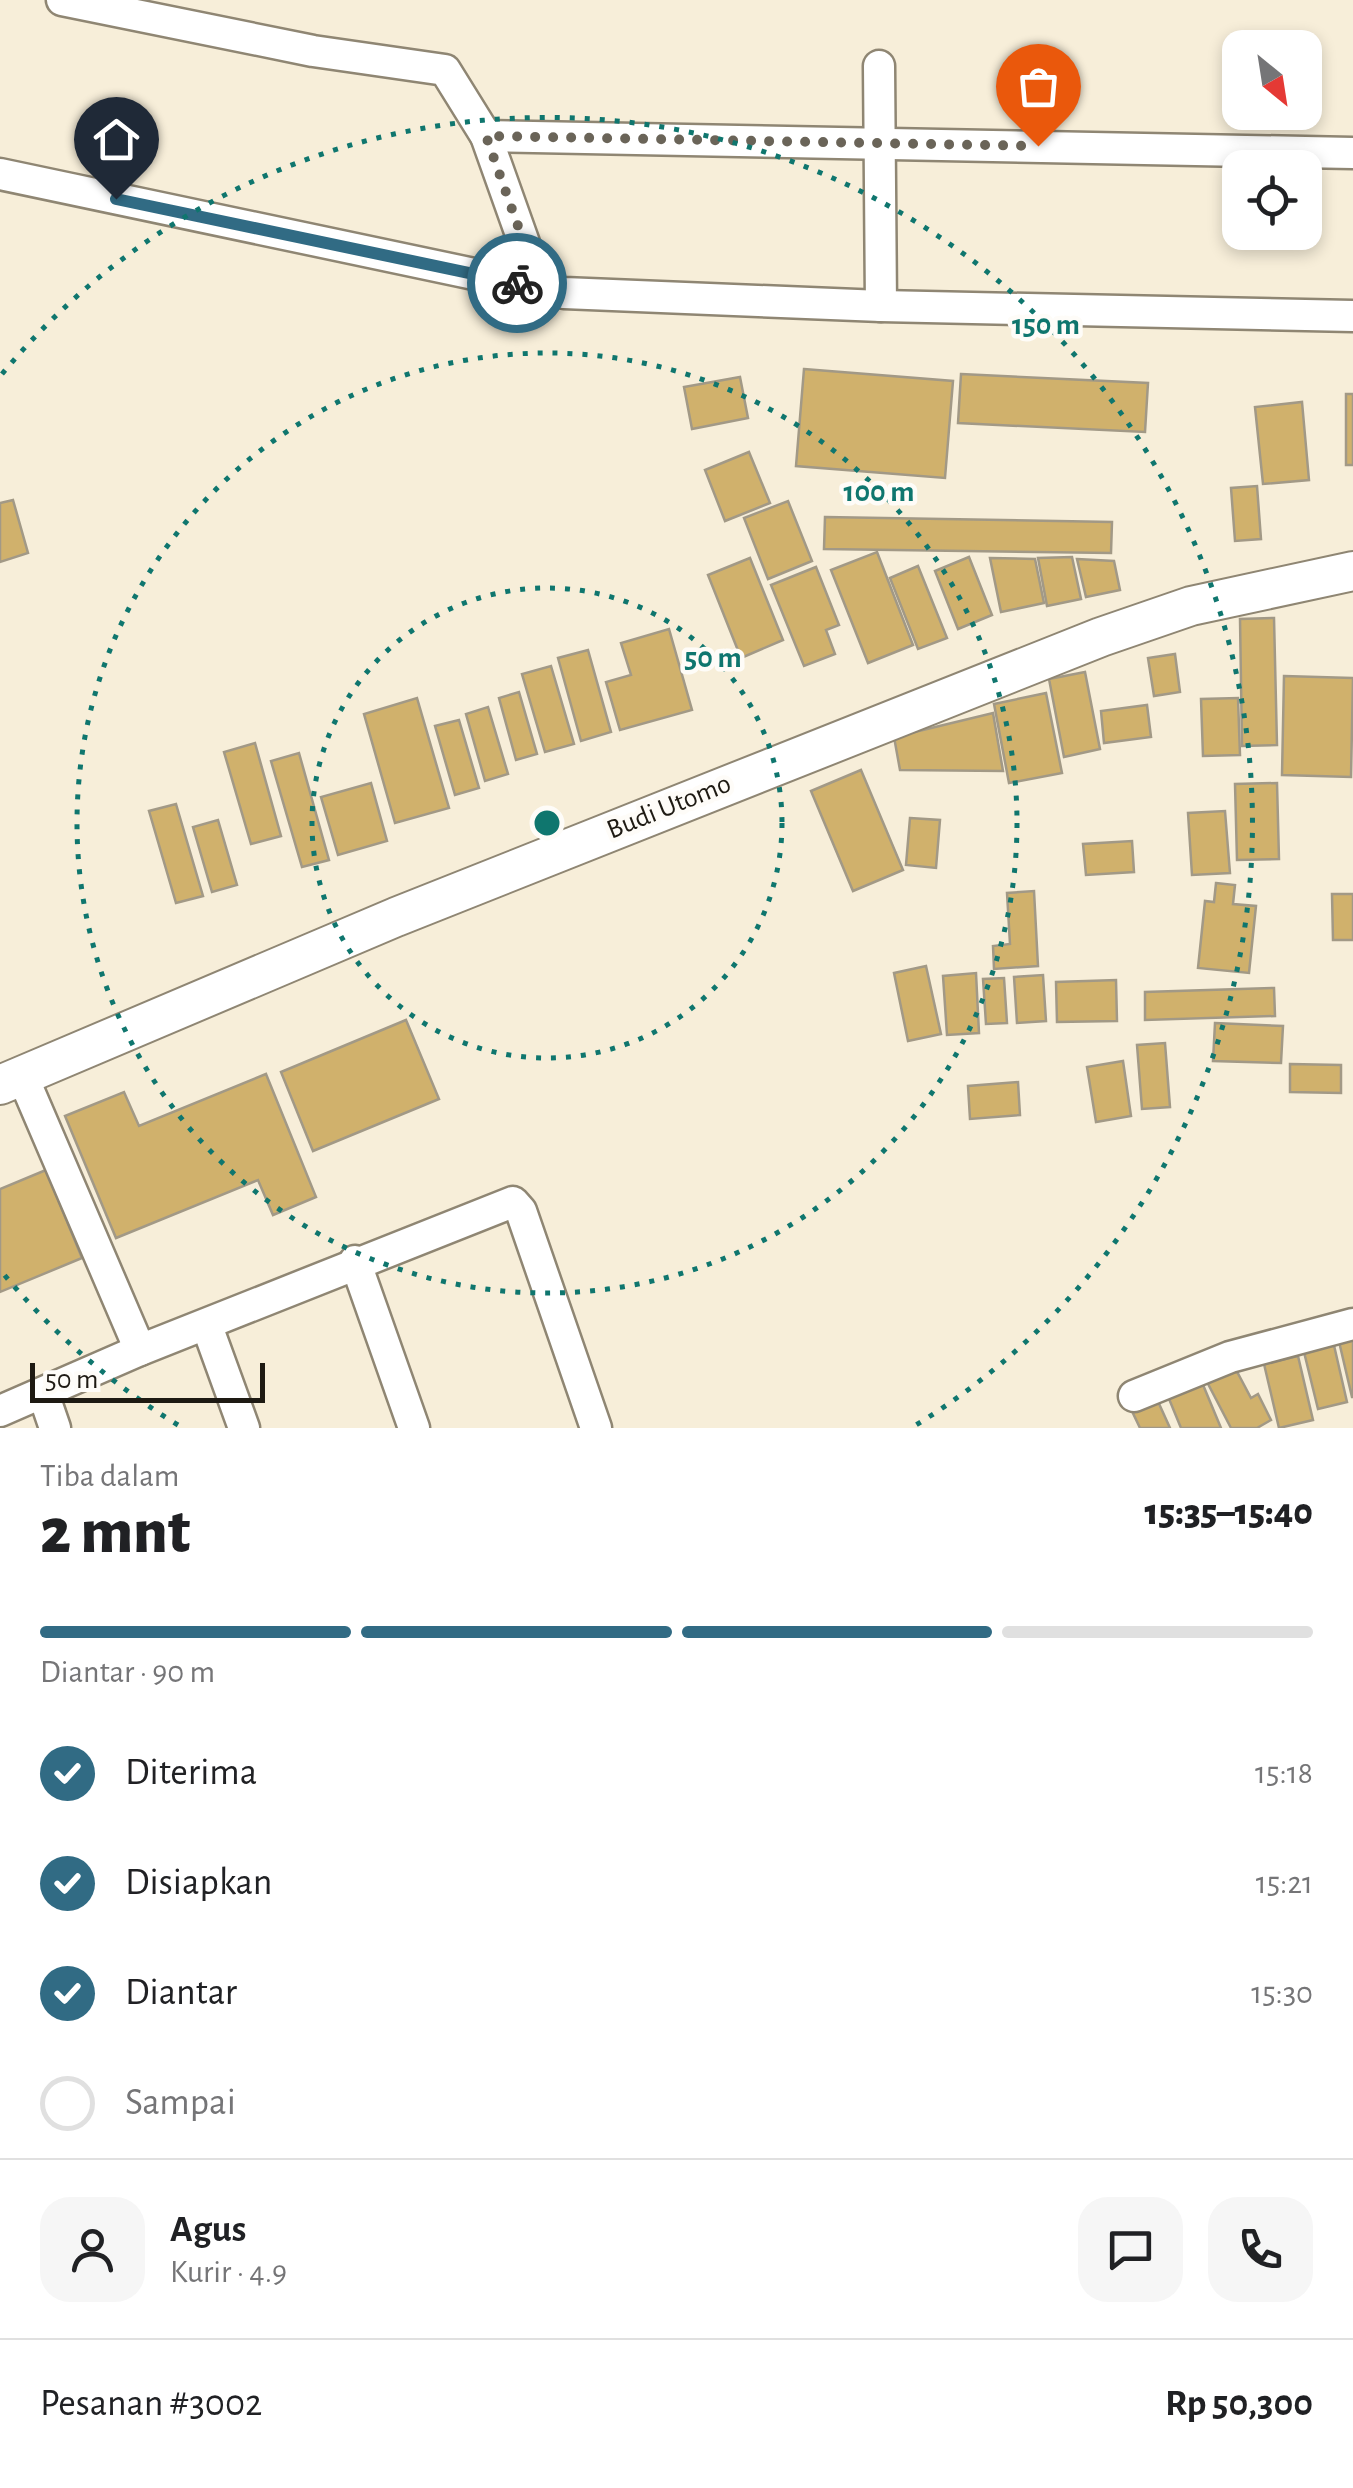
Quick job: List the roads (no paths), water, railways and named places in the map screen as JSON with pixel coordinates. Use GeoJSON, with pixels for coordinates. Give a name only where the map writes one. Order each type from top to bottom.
{"type":"FeatureCollection","features":[{"type":"Feature","properties":{"kind":"street"},"geometry":{"type":"LineString","coordinates":[[62,0],[313,51],[445,70],[486,136],[540,288]]}},
{"type":"Feature","properties":{"kind":"street"},"geometry":{"type":"LineString","coordinates":[[879,66],[881,306]]}},
{"type":"Feature","properties":{"kind":"street"},"geometry":{"type":"LineString","coordinates":[[486,136],[1353,153]]}},
{"type":"Feature","properties":{"kind":"street"},"geometry":{"type":"LineString","coordinates":[[0,174],[540,288],[881,306],[1353,316]]}},
{"type":"Feature","properties":{"kind":"street","name":"Budi Utomo"},"geometry":{"type":"LineString","coordinates":[[11,1080],[396,917],[1083,644],[1191,606],[1353,571]]}},
{"type":"Feature","properties":{"kind":"street"},"geometry":{"type":"LineString","coordinates":[[11,1080],[140,1350]]}},
{"type":"Feature","properties":{"kind":"street"},"geometry":{"type":"LineString","coordinates":[[0,1411],[355,1261],[513,1202],[521,1211],[596,1428]]}},
{"type":"Feature","properties":{"kind":"street"},"geometry":{"type":"LineString","coordinates":[[355,1261],[414,1428]]}},
{"type":"Feature","properties":{"kind":"street"},"geometry":{"type":"LineString","coordinates":[[1134,1396],[1230,1357],[1353,1324]]}},
{"type":"Feature","properties":{"kind":"street"},"geometry":{"type":"LineString","coordinates":[[207,1326],[244,1428]]}},
{"type":"Feature","properties":{"kind":"street"},"geometry":{"type":"LineString","coordinates":[[43,1393],[55,1428]]}}]}
